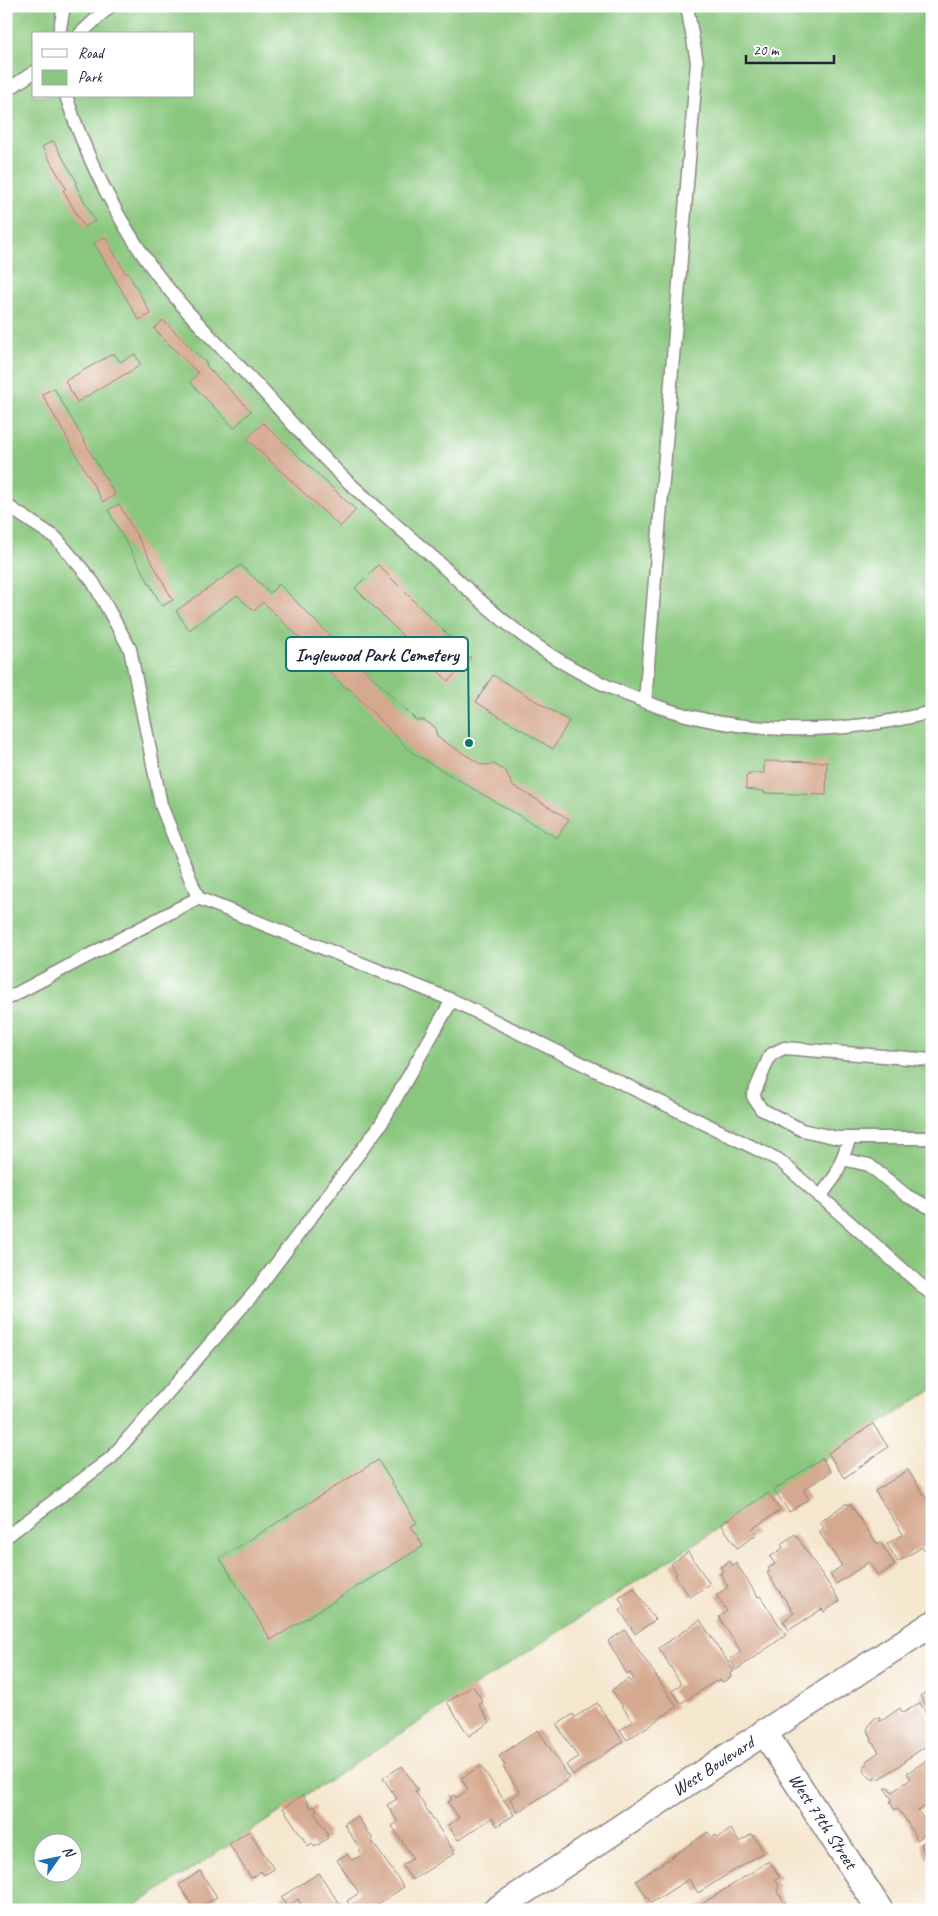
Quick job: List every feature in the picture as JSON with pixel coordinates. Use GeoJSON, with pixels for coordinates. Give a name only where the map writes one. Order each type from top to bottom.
{"type":"FeatureCollection","features":[{"type":"Feature","properties":{"kind":"street","name":"West Boulevard"},"geometry":{"type":"LineString","coordinates":[[496,1910],[764,1732],[932,1624]]}},
{"type":"Feature","properties":{"kind":"street","name":"West 79th Street"},"geometry":{"type":"LineString","coordinates":[[764,1732],[880,1910]]}},
{"type":"Feature","properties":{"kind":"lane"},"geometry":{"type":"LineString","coordinates":[[59,32],[64,6]]}},
{"type":"Feature","properties":{"kind":"lane"},"geometry":{"type":"LineString","coordinates":[[82,32],[110,6]]}},
{"type":"Feature","properties":{"kind":"lane"},"geometry":{"type":"LineString","coordinates":[[646,702],[697,62],[687,6]]}},
{"type":"Feature","properties":{"kind":"lane"},"geometry":{"type":"LineString","coordinates":[[928,6],[932,26]]}},
{"type":"Feature","properties":{"kind":"lane"},"geometry":{"type":"LineString","coordinates":[[6,91],[32,73]]}},
{"type":"Feature","properties":{"kind":"lane"},"geometry":{"type":"LineString","coordinates":[[67,98],[80,137],[97,176],[141,252],[168,288],[343,477],[521,634],[554,658],[590,678],[646,702],[705,719],[746,726],[788,730],[830,729],[872,724],[932,712]]}},
{"type":"Feature","properties":{"kind":"lane"},"geometry":{"type":"LineString","coordinates":[[6,505],[56,538],[93,582],[130,649],[161,805],[198,898],[452,1000],[779,1160],[932,1295]]}},
{"type":"Feature","properties":{"kind":"lane"},"geometry":{"type":"LineString","coordinates":[[6,999],[198,898]]}},
{"type":"Feature","properties":{"kind":"lane"},"geometry":{"type":"LineString","coordinates":[[6,1537],[111,1458],[255,1292],[381,1124],[452,1000]]}},
{"type":"Feature","properties":{"kind":"lane"},"geometry":{"type":"LineString","coordinates":[[932,1060],[784,1048],[770,1055],[753,1096],[761,1109],[802,1130],[838,1138],[932,1138]]}},
{"type":"Feature","properties":{"kind":"lane"},"geometry":{"type":"LineString","coordinates":[[820,1197],[836,1175],[850,1138]]}},
{"type":"Feature","properties":{"kind":"lane"},"geometry":{"type":"LineString","coordinates":[[842,1159],[869,1165],[907,1196],[928,1208],[932,1207]]}},
{"type":"Feature","properties":{"kind":"green space"},"geometry":{"type":"Polygon","coordinates":[[[6,6],[932,6],[932,1390],[129,1910],[6,1910],[6,6]]]}},
{"type":"Feature","properties":{"kind":"building"},"geometry":{"type":"Polygon","coordinates":[[[53,141],[77,182],[75,184],[95,221],[84,227],[63,190],[66,188],[42,147],[53,141]]]}},
{"type":"Feature","properties":{"kind":"building"},"geometry":{"type":"Polygon","coordinates":[[[105,237],[151,314],[139,320],[94,243],[105,237]]]}},
{"type":"Feature","properties":{"kind":"building"},"geometry":{"type":"Polygon","coordinates":[[[163,320],[251,411],[234,428],[190,382],[198,373],[154,329],[163,320]]]}},
{"type":"Feature","properties":{"kind":"building"},"geometry":{"type":"Polygon","coordinates":[[[114,353],[120,362],[135,354],[141,365],[77,402],[65,381],[114,353]]]}},
{"type":"Feature","properties":{"kind":"building"},"geometry":{"type":"Polygon","coordinates":[[[54,388],[115,495],[103,502],[42,394],[54,388]]]}},
{"type":"Feature","properties":{"kind":"building"},"geometry":{"type":"Polygon","coordinates":[[[263,423],[356,510],[340,527],[247,439],[263,423]]]}},
{"type":"Feature","properties":{"kind":"building"},"geometry":{"type":"Polygon","coordinates":[[[119,504],[173,600],[162,606],[108,510],[119,504]]]}},
{"type":"Feature","properties":{"kind":"building"},"geometry":{"type":"Polygon","coordinates":[[[241,565],[270,593],[279,584],[336,642],[348,643],[358,653],[361,666],[416,720],[424,720],[435,727],[437,737],[482,765],[494,764],[506,771],[512,785],[569,819],[557,838],[411,752],[349,688],[347,689],[317,660],[320,658],[263,602],[254,611],[237,595],[189,630],[176,611],[241,565]]]}},
{"type":"Feature","properties":{"kind":"building"},"geometry":{"type":"Polygon","coordinates":[[[378,565],[471,658],[448,681],[355,588],[378,565]]]}},
{"type":"Feature","properties":{"kind":"building"},"geometry":{"type":"Polygon","coordinates":[[[493,675],[569,721],[553,749],[476,702],[493,675]]]}},
{"type":"Feature","properties":{"kind":"building"},"geometry":{"type":"Polygon","coordinates":[[[764,761],[827,762],[826,795],[764,793],[764,791],[746,789],[746,775],[750,775],[749,773],[764,773],[764,761]]]}},
{"type":"Feature","properties":{"kind":"building"},"geometry":{"type":"Polygon","coordinates":[[[873,1424],[888,1447],[844,1478],[828,1453],[873,1424]]]}},
{"type":"Feature","properties":{"kind":"building"},"geometry":{"type":"Polygon","coordinates":[[[932,1440],[932,1454],[925,1444],[932,1440]]]}},
{"type":"Feature","properties":{"kind":"building"},"geometry":{"type":"Polygon","coordinates":[[[822,1458],[831,1472],[803,1490],[809,1499],[789,1512],[774,1490],[822,1458]]]}},
{"type":"Feature","properties":{"kind":"building"},"geometry":{"type":"Polygon","coordinates":[[[378,1460],[417,1523],[411,1526],[423,1546],[271,1640],[220,1558],[378,1460]]]}},
{"type":"Feature","properties":{"kind":"building"},"geometry":{"type":"Polygon","coordinates":[[[908,1470],[932,1507],[932,1545],[924,1550],[922,1547],[898,1562],[887,1544],[903,1534],[875,1491],[908,1470]]]}},
{"type":"Feature","properties":{"kind":"building"},"geometry":{"type":"Polygon","coordinates":[[[768,1493],[780,1510],[752,1529],[757,1534],[737,1548],[721,1524],[768,1493]]]}},
{"type":"Feature","properties":{"kind":"building"},"geometry":{"type":"Polygon","coordinates":[[[845,1504],[850,1504],[877,1544],[880,1542],[895,1565],[878,1576],[869,1562],[836,1584],[830,1574],[842,1566],[819,1532],[824,1528],[820,1522],[845,1504]]]}},
{"type":"Feature","properties":{"kind":"building"},"geometry":{"type":"Polygon","coordinates":[[[795,1534],[840,1601],[824,1612],[822,1609],[789,1630],[783,1621],[794,1613],[767,1573],[770,1571],[768,1568],[775,1564],[770,1557],[783,1548],[781,1544],[795,1534]]]}},
{"type":"Feature","properties":{"kind":"building"},"geometry":{"type":"Polygon","coordinates":[[[688,1552],[710,1584],[690,1597],[675,1575],[677,1574],[671,1564],[688,1552]]]}},
{"type":"Feature","properties":{"kind":"building"},"geometry":{"type":"Polygon","coordinates":[[[730,1561],[732,1565],[736,1563],[786,1635],[736,1670],[730,1659],[741,1652],[719,1617],[727,1611],[716,1595],[728,1587],[720,1573],[723,1571],[720,1567],[730,1561]]]}},
{"type":"Feature","properties":{"kind":"building"},"geometry":{"type":"Polygon","coordinates":[[[634,1588],[655,1620],[635,1634],[620,1610],[624,1607],[619,1598],[634,1588]]]}},
{"type":"Feature","properties":{"kind":"building"},"geometry":{"type":"Polygon","coordinates":[[[700,1620],[734,1671],[730,1673],[731,1677],[723,1682],[720,1680],[716,1681],[681,1703],[672,1691],[681,1684],[659,1648],[700,1620]]]}},
{"type":"Feature","properties":{"kind":"building"},"geometry":{"type":"Polygon","coordinates":[[[625,1630],[677,1707],[627,1740],[620,1730],[633,1722],[612,1690],[628,1679],[630,1682],[634,1679],[630,1673],[627,1674],[608,1641],[625,1630]]]}},
{"type":"Feature","properties":{"kind":"building"},"geometry":{"type":"Polygon","coordinates":[[[473,1686],[483,1702],[479,1705],[490,1722],[469,1736],[447,1702],[473,1686]]]}},
{"type":"Feature","properties":{"kind":"building"},"geometry":{"type":"Polygon","coordinates":[[[932,1688],[932,1704],[927,1707],[920,1696],[932,1688]]]}},
{"type":"Feature","properties":{"kind":"building"},"geometry":{"type":"Polygon","coordinates":[[[597,1703],[623,1742],[573,1775],[566,1765],[578,1757],[557,1725],[573,1714],[575,1717],[597,1703]]]}},
{"type":"Feature","properties":{"kind":"building"},"geometry":{"type":"Polygon","coordinates":[[[920,1703],[932,1723],[932,1742],[878,1780],[875,1776],[874,1780],[869,1777],[864,1770],[864,1765],[868,1764],[866,1761],[879,1752],[867,1730],[871,1722],[875,1718],[880,1718],[880,1722],[900,1708],[903,1713],[920,1703]]]}},
{"type":"Feature","properties":{"kind":"building"},"geometry":{"type":"Polygon","coordinates":[[[538,1730],[570,1778],[518,1812],[510,1799],[520,1792],[503,1767],[505,1766],[499,1756],[538,1730]]]}},
{"type":"Feature","properties":{"kind":"building"},"geometry":{"type":"Polygon","coordinates":[[[932,1757],[932,1802],[918,1811],[931,1830],[917,1840],[898,1809],[894,1809],[890,1802],[892,1799],[885,1789],[888,1787],[892,1792],[911,1779],[907,1773],[932,1757]]]}},
{"type":"Feature","properties":{"kind":"building"},"geometry":{"type":"Polygon","coordinates":[[[402,1766],[418,1790],[415,1791],[455,1853],[412,1880],[402,1865],[413,1858],[392,1826],[398,1822],[387,1805],[397,1799],[383,1778],[402,1766]]]}},
{"type":"Feature","properties":{"kind":"building"},"geometry":{"type":"Polygon","coordinates":[[[481,1766],[514,1815],[497,1826],[492,1818],[458,1840],[448,1825],[459,1818],[448,1802],[452,1800],[450,1797],[454,1795],[456,1798],[468,1790],[461,1778],[481,1766]]]}},
{"type":"Feature","properties":{"kind":"building"},"geometry":{"type":"Polygon","coordinates":[[[303,1795],[311,1808],[315,1806],[317,1810],[314,1812],[328,1834],[326,1835],[328,1838],[315,1847],[312,1843],[308,1846],[283,1808],[303,1795]]]}},
{"type":"Feature","properties":{"kind":"building"},"geometry":{"type":"Polygon","coordinates":[[[357,1816],[373,1839],[371,1840],[404,1887],[369,1910],[353,1910],[347,1901],[359,1893],[337,1860],[347,1854],[351,1860],[361,1856],[358,1852],[361,1851],[344,1824],[357,1816]]]}},
{"type":"Feature","properties":{"kind":"building"},"geometry":{"type":"Polygon","coordinates":[[[731,1829],[739,1842],[752,1834],[764,1852],[698,1893],[689,1879],[651,1903],[636,1881],[708,1832],[712,1838],[716,1835],[718,1838],[731,1829]]]}},
{"type":"Feature","properties":{"kind":"building"},"geometry":{"type":"Polygon","coordinates":[[[249,1831],[274,1869],[264,1875],[261,1871],[251,1878],[229,1844],[249,1831]]]}},
{"type":"Feature","properties":{"kind":"building"},"geometry":{"type":"Polygon","coordinates":[[[930,1838],[932,1840],[932,1861],[926,1858],[921,1844],[930,1838]]]}},
{"type":"Feature","properties":{"kind":"building"},"geometry":{"type":"Polygon","coordinates":[[[769,1861],[780,1877],[775,1880],[779,1885],[777,1890],[789,1910],[697,1910],[696,1908],[769,1861]]]}},
{"type":"Feature","properties":{"kind":"building"},"geometry":{"type":"Polygon","coordinates":[[[200,1871],[217,1897],[195,1910],[179,1885],[200,1871]]]}},
{"type":"Feature","properties":{"kind":"building"},"geometry":{"type":"Polygon","coordinates":[[[319,1873],[340,1905],[342,1904],[346,1910],[303,1910],[298,1899],[287,1907],[281,1897],[319,1873]]]}},
{"type":"Feature","properties":{"kind":"place","name":"Inglewood Park Cemetery"},"geometry":{"type":"Point","coordinates":[469,743]}}]}
